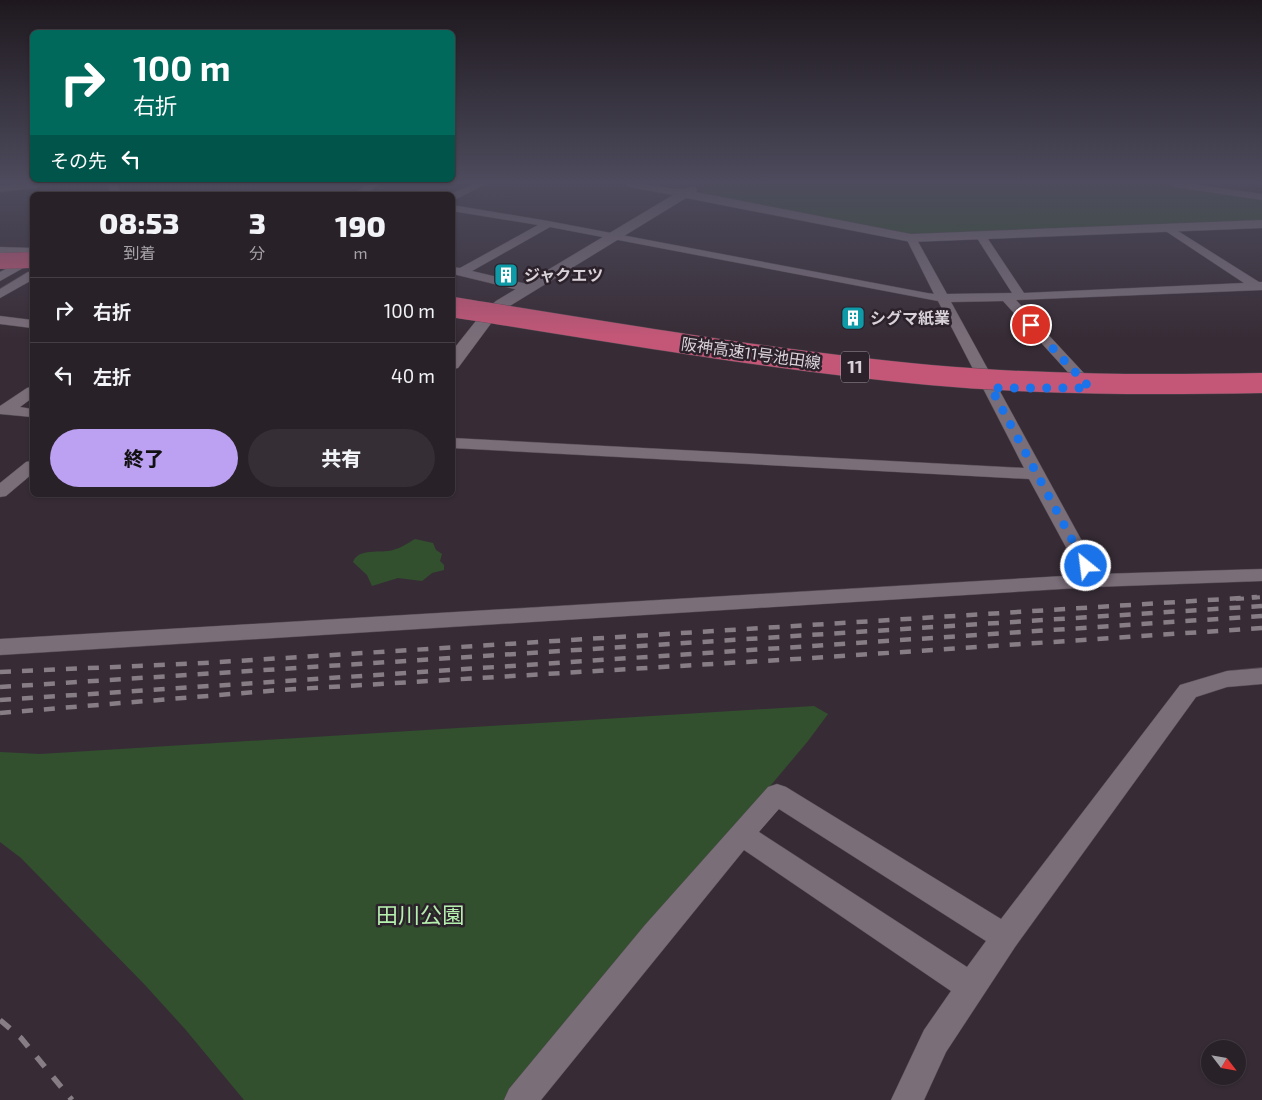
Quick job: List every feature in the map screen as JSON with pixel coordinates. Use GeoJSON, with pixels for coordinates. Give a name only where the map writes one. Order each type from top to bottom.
{"type":"FeatureCollection","features":[{"type":"Feature","properties":{"kind":"highway"},"geometry":{"type":"LineString","coordinates":[[0,260],[30,259]]}},
{"type":"Feature","properties":{"kind":"highway","name":"阪神高速11号池田線"},"geometry":{"type":"LineString","coordinates":[[455,298],[767,346],[929,365],[1082,372],[1262,370]]}},
{"type":"Feature","properties":{"kind":"highway","name":"阪神高速11号池田線"},"geometry":{"type":"LineString","coordinates":[[455,309],[767,356],[931,376],[1090,384],[1262,383]]}},
{"type":"Feature","properties":{"kind":"street"},"geometry":{"type":"LineString","coordinates":[[457,271],[526,235]]}},
{"type":"Feature","properties":{"kind":"street"},"geometry":{"type":"LineString","coordinates":[[609,235],[927,297],[1013,297],[1260,287]]}},
{"type":"Feature","properties":{"kind":"street"},"geometry":{"type":"LineString","coordinates":[[897,235],[911,238],[995,235]]}},
{"type":"Feature","properties":{"kind":"street"},"geometry":{"type":"LineString","coordinates":[[1178,235],[1260,287]]}},
{"type":"Feature","properties":{"kind":"street"},"geometry":{"type":"LineString","coordinates":[[455,360],[489,315],[502,304],[613,236]]}},
{"type":"Feature","properties":{"kind":"street"},"geometry":{"type":"LineString","coordinates":[[980,236],[1013,297],[1090,388]]}},
{"type":"Feature","properties":{"kind":"street"},"geometry":{"type":"LineString","coordinates":[[911,238],[1035,474],[1094,581]]}},
{"type":"Feature","properties":{"kind":"street"},"geometry":{"type":"LineString","coordinates":[[0,251],[30,253]]}},
{"type":"Feature","properties":{"kind":"street"},"geometry":{"type":"LineString","coordinates":[[0,260],[30,253]]}},
{"type":"Feature","properties":{"kind":"street"},"geometry":{"type":"LineString","coordinates":[[0,276],[30,260]]}},
{"type":"Feature","properties":{"kind":"street"},"geometry":{"type":"LineString","coordinates":[[457,271],[527,288]]}},
{"type":"Feature","properties":{"kind":"street"},"geometry":{"type":"LineString","coordinates":[[0,294],[30,276]]}},
{"type":"Feature","properties":{"kind":"street"},"geometry":{"type":"LineString","coordinates":[[455,309],[743,355],[930,382],[991,388],[1090,388],[1262,379]]}},
{"type":"Feature","properties":{"kind":"street"},"geometry":{"type":"LineString","coordinates":[[0,320],[30,324]]}},
{"type":"Feature","properties":{"kind":"street"},"geometry":{"type":"LineString","coordinates":[[2,410],[30,392]]}},
{"type":"Feature","properties":{"kind":"street"},"geometry":{"type":"LineString","coordinates":[[2,410],[30,413]]}},
{"type":"Feature","properties":{"kind":"street"},"geometry":{"type":"LineString","coordinates":[[455,443],[1035,474]]}},
{"type":"Feature","properties":{"kind":"street"},"geometry":{"type":"LineString","coordinates":[[0,492],[30,468]]}},
{"type":"Feature","properties":{"kind":"street"},"geometry":{"type":"LineString","coordinates":[[0,647],[1094,581],[1262,575]]}},
{"type":"Feature","properties":{"kind":"street"},"geometry":{"type":"LineString","coordinates":[[907,1100],[935,1041],[1005,937],[1188,691],[1228,679],[1262,676]]}},
{"type":"Feature","properties":{"kind":"street"},"geometry":{"type":"LineString","coordinates":[[520,1100],[655,935],[776,794],[1005,937]]}},
{"type":"Feature","properties":{"kind":"street"},"geometry":{"type":"LineString","coordinates":[[741,834],[972,987]]}},
{"type":"Feature","properties":{"kind":"green space"},"geometry":{"type":"Polygon","coordinates":[[[415,539],[433,543],[436,550],[442,554],[440,561],[444,565],[444,570],[432,573],[422,581],[398,578],[372,586],[367,575],[353,562],[360,554],[393,550],[415,539]]]}},
{"type":"Feature","properties":{"kind":"green space","name":"田川公園"},"geometry":{"type":"Polygon","coordinates":[[[814,706],[828,714],[808,741],[506,1100],[244,1100],[185,1029],[145,985],[21,858],[0,842],[0,752],[40,754],[814,706]]]}},
{"type":"Feature","properties":{"kind":"railway"},"geometry":{"type":"LineString","coordinates":[[0,672],[204,663],[1257,597]]}},
{"type":"Feature","properties":{"kind":"railway"},"geometry":{"type":"LineString","coordinates":[[1236,599],[1262,597]]}},
{"type":"Feature","properties":{"kind":"railway"},"geometry":{"type":"LineString","coordinates":[[0,687],[1262,606]]}},
{"type":"Feature","properties":{"kind":"railway"},"geometry":{"type":"LineString","coordinates":[[0,700],[1262,616]]}},
{"type":"Feature","properties":{"kind":"railway"},"geometry":{"type":"LineString","coordinates":[[0,713],[280,690],[812,658],[1262,628]]}},
{"type":"Feature","properties":{"kind":"railway"},"geometry":{"type":"LineString","coordinates":[[0,1020],[21,1038],[72,1100]]}},
{"type":"Feature","properties":{"kind":"place","name":"ジャクエツ"},"geometry":{"type":"Point","coordinates":[506,275]}},
{"type":"Feature","properties":{"kind":"place","name":"シグマ紙業"},"geometry":{"type":"Point","coordinates":[853,318]}},
{"type":"Feature","properties":{"kind":"route"},"geometry":{"type":"LineString","coordinates":[[1031,325],[1090,388],[991,388],[1035,474],[1086,566]]}}]}
